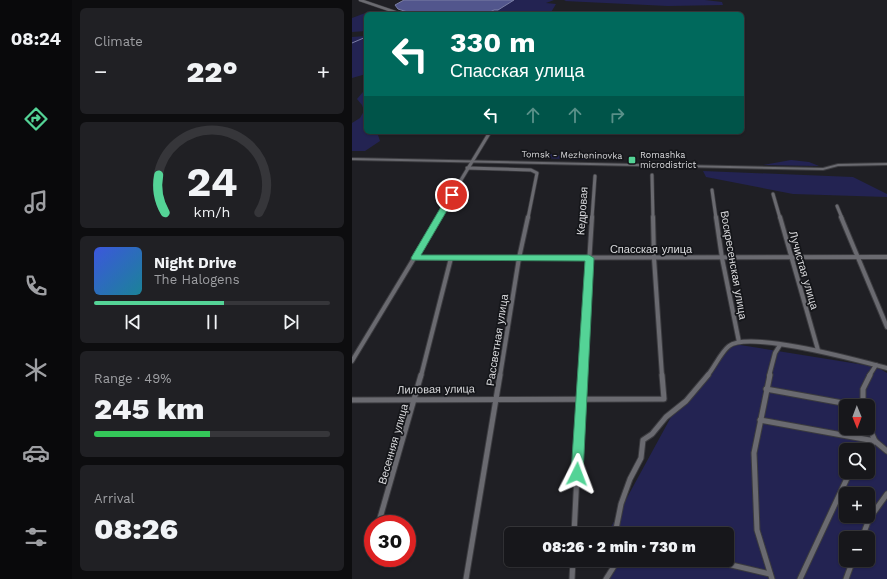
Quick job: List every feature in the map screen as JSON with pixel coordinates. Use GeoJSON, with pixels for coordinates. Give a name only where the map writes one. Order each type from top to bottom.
{"type":"FeatureCollection","features":[{"type":"Feature","properties":{"kind":"street"},"geometry":{"type":"LineString","coordinates":[[360,0],[395,12]]}},
{"type":"Feature","properties":{"kind":"street"},"geometry":{"type":"LineString","coordinates":[[352,361],[489,134]]}},
{"type":"Feature","properties":{"kind":"street","name":"Tomsk - Mezheninovka"},"geometry":{"type":"LineString","coordinates":[[352,159],[823,169],[838,165],[887,164]]}},
{"type":"Feature","properties":{"kind":"street","name":"Рассветная улица"},"geometry":{"type":"LineString","coordinates":[[466,579],[519,258],[536,173],[531,170],[467,168]]}},
{"type":"Feature","properties":{"kind":"street"},"geometry":{"type":"LineString","coordinates":[[652,175],[654,258]]}},
{"type":"Feature","properties":{"kind":"street","name":"Кедровая"},"geometry":{"type":"LineString","coordinates":[[574,527],[580,398],[594,176]]}},
{"type":"Feature","properties":{"kind":"street","name":"Воскресенская улица"},"geometry":{"type":"LineString","coordinates":[[712,190],[722,258],[739,342]]}},
{"type":"Feature","properties":{"kind":"street","name":"Лучистая улица"},"geometry":{"type":"LineString","coordinates":[[773,194],[818,350]]}},
{"type":"Feature","properties":{"kind":"street"},"geometry":{"type":"LineString","coordinates":[[838,206],[887,327]]}},
{"type":"Feature","properties":{"kind":"street","name":"Спасская улица"},"geometry":{"type":"LineString","coordinates":[[415,258],[887,258]]}},
{"type":"Feature","properties":{"kind":"street","name":"Весенняя улица"},"geometry":{"type":"LineString","coordinates":[[381,515],[415,399],[451,258]]}},
{"type":"Feature","properties":{"kind":"street","name":"Лиловая улица"},"geometry":{"type":"LineString","coordinates":[[352,400],[497,398],[664,399],[654,258]]}},
{"type":"Feature","properties":{"kind":"street"},"geometry":{"type":"LineString","coordinates":[[616,527],[621,504],[630,479],[641,458],[643,440],[652,434],[666,417],[686,401],[711,371],[729,346],[739,342],[751,341],[818,350],[887,368]]}},
{"type":"Feature","properties":{"kind":"street"},"geometry":{"type":"LineString","coordinates":[[771,576],[757,530],[754,453],[766,390],[775,353],[780,346]]}},
{"type":"Feature","properties":{"kind":"street"},"geometry":{"type":"LineString","coordinates":[[861,399],[864,382],[876,365]]}},
{"type":"Feature","properties":{"kind":"street"},"geometry":{"type":"LineString","coordinates":[[766,390],[839,403]]}},
{"type":"Feature","properties":{"kind":"street"},"geometry":{"type":"LineString","coordinates":[[760,420],[875,441]]}},
{"type":"Feature","properties":{"kind":"street"},"geometry":{"type":"LineString","coordinates":[[872,435],[875,441],[887,451]]}},
{"type":"Feature","properties":{"kind":"street"},"geometry":{"type":"LineString","coordinates":[[800,579],[847,479]]}},
{"type":"Feature","properties":{"kind":"street"},"geometry":{"type":"LineString","coordinates":[[865,531],[869,519],[887,494]]}},
{"type":"Feature","properties":{"kind":"street"},"geometry":{"type":"LineString","coordinates":[[572,579],[573,567]]}},
{"type":"Feature","properties":{"kind":"street"},"geometry":{"type":"LineString","coordinates":[[606,579],[614,567]]}},
{"type":"Feature","properties":{"kind":"street"},"geometry":{"type":"LineString","coordinates":[[734,567],[771,576]]}},
{"type":"Feature","properties":{"kind":"street"},"geometry":{"type":"LineString","coordinates":[[846,579],[850,567]]}},
{"type":"Feature","properties":{"kind":"shaded area"},"geometry":{"type":"Polygon","coordinates":[[[514,0],[554,0],[546,3],[556,4],[551,12],[490,12],[514,0]]]}},
{"type":"Feature","properties":{"kind":"shaded area"},"geometry":{"type":"Polygon","coordinates":[[[705,0],[722,2],[723,5],[668,6],[564,1],[705,0]]]}},
{"type":"Feature","properties":{"kind":"shaded area"},"geometry":{"type":"Polygon","coordinates":[[[364,14],[364,31],[352,32],[352,18],[364,14]]]}},
{"type":"Feature","properties":{"kind":"shaded area"},"geometry":{"type":"Polygon","coordinates":[[[364,36],[364,75],[352,78],[352,37],[364,36]]]}},
{"type":"Feature","properties":{"kind":"shaded area"},"geometry":{"type":"Polygon","coordinates":[[[363,92],[364,111],[362,105],[357,99],[363,92]]]}},
{"type":"Feature","properties":{"kind":"shaded area"},"geometry":{"type":"Polygon","coordinates":[[[364,111],[364,134],[378,134],[380,141],[365,151],[352,151],[352,123],[360,118],[364,111]]]}},
{"type":"Feature","properties":{"kind":"shaded area"},"geometry":{"type":"Polygon","coordinates":[[[530,151],[590,160],[536,158],[527,156],[526,153],[530,151]]]}},
{"type":"Feature","properties":{"kind":"shaded area"},"geometry":{"type":"Polygon","coordinates":[[[791,160],[809,162],[819,166],[763,165],[791,160]]]}},
{"type":"Feature","properties":{"kind":"shaded area"},"geometry":{"type":"Polygon","coordinates":[[[703,171],[853,177],[887,194],[887,197],[793,194],[706,177],[703,171]]]}},
{"type":"Feature","properties":{"kind":"shaded area"},"geometry":{"type":"Polygon","coordinates":[[[734,344],[877,367],[887,373],[887,579],[609,579],[610,567],[734,567],[734,527],[611,527],[671,417],[734,344]]]}},
{"type":"Feature","properties":{"kind":"water"},"geometry":{"type":"Polygon","coordinates":[[[404,0],[514,0],[498,10],[490,12],[408,12],[398,9],[395,5],[404,0]]]}},
{"type":"Feature","properties":{"kind":"waterway"},"geometry":{"type":"LineString","coordinates":[[352,43],[364,38]]}},
{"type":"Feature","properties":{"kind":"place","name":"Romashka microdistrict"},"geometry":{"type":"Point","coordinates":[632,160]}},
{"type":"Feature","properties":{"kind":"route"},"geometry":{"type":"LineString","coordinates":[[452,195],[415,258],[589,258],[580,398],[577,474]]}}]}
